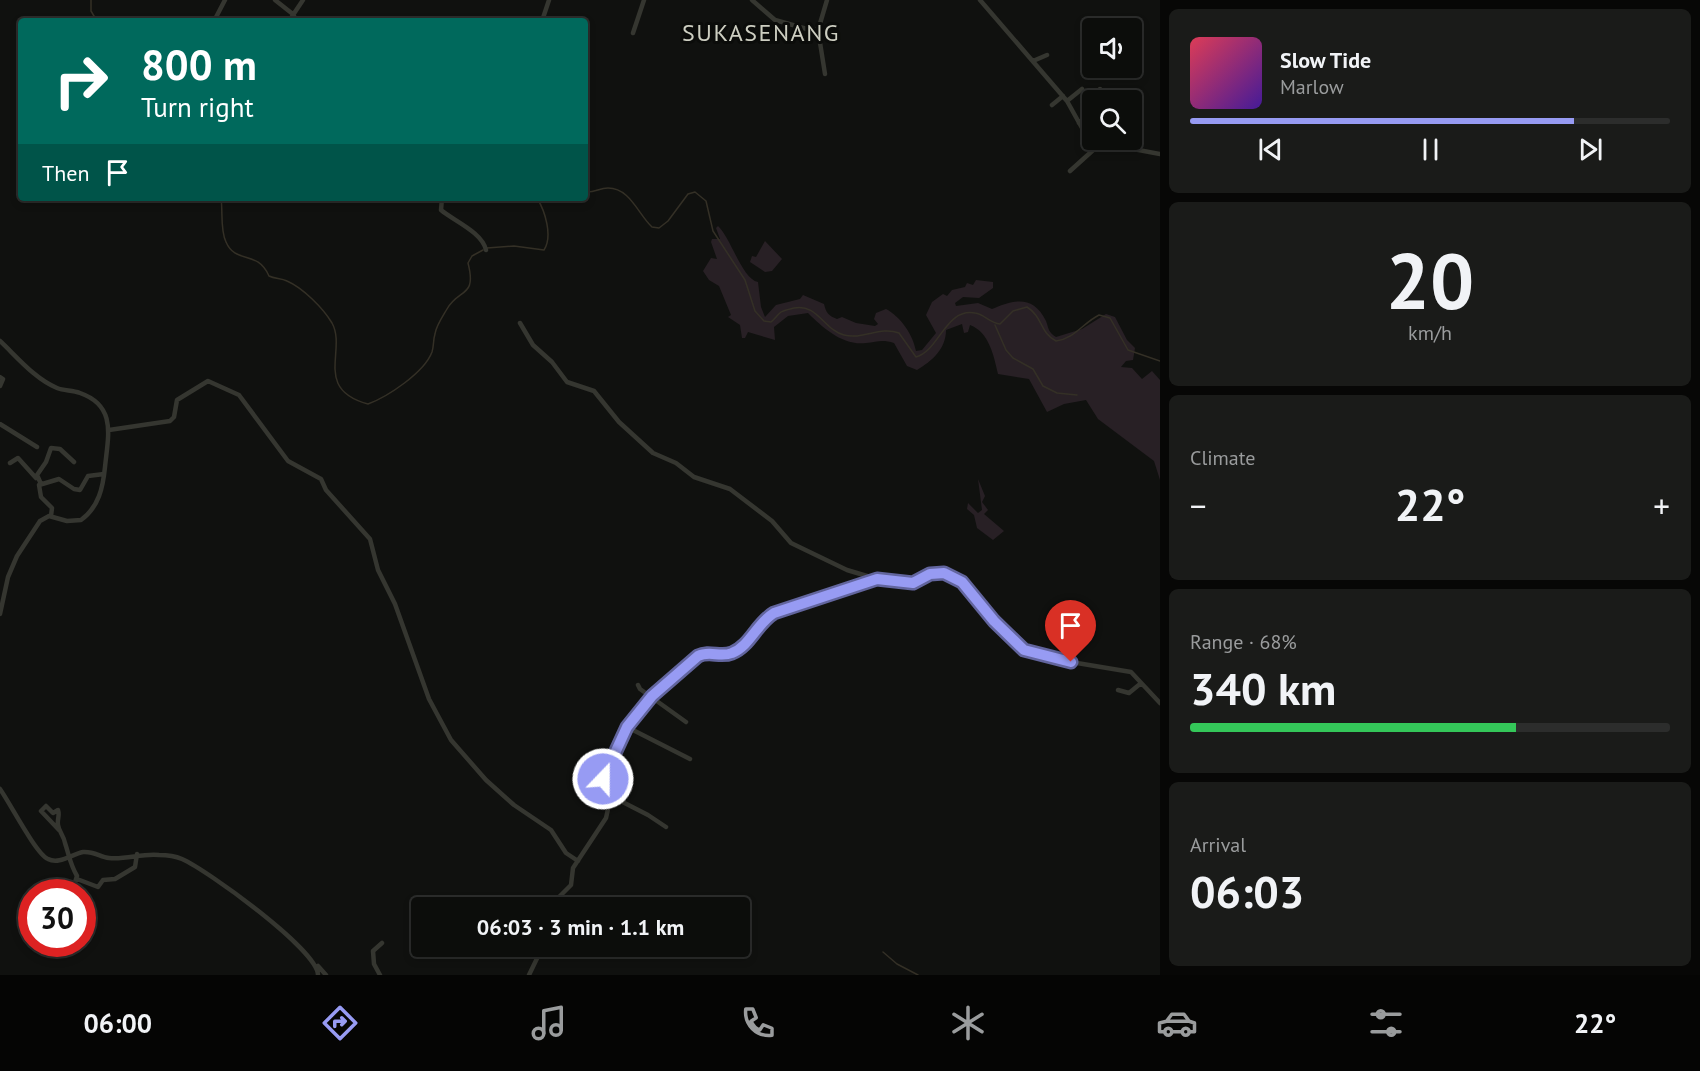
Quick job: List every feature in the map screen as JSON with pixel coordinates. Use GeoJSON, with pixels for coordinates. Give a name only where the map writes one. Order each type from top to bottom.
{"type":"FeatureCollection","features":[{"type":"Feature","properties":{"kind":"street"},"geometry":{"type":"LineString","coordinates":[[216,18],[225,0]]}},
{"type":"Feature","properties":{"kind":"street"},"geometry":{"type":"LineString","coordinates":[[274,0],[294,15]]}},
{"type":"Feature","properties":{"kind":"street"},"geometry":{"type":"LineString","coordinates":[[292,18],[303,0]]}},
{"type":"Feature","properties":{"kind":"street"},"geometry":{"type":"LineString","coordinates":[[543,18],[549,0]]}},
{"type":"Feature","properties":{"kind":"street"},"geometry":{"type":"LineString","coordinates":[[633,33],[644,0]]}},
{"type":"Feature","properties":{"kind":"street"},"geometry":{"type":"LineString","coordinates":[[752,0],[775,20],[812,31],[818,30]]}},
{"type":"Feature","properties":{"kind":"street"},"geometry":{"type":"LineString","coordinates":[[825,74],[818,30],[827,0]]}},
{"type":"Feature","properties":{"kind":"street"},"geometry":{"type":"LineString","coordinates":[[980,0],[1067,101],[1082,128]]}},
{"type":"Feature","properties":{"kind":"street"},"geometry":{"type":"LineString","coordinates":[[1033,62],[1047,55]]}},
{"type":"Feature","properties":{"kind":"street"},"geometry":{"type":"LineString","coordinates":[[1067,101],[1082,89]]}},
{"type":"Feature","properties":{"kind":"street"},"geometry":{"type":"LineString","coordinates":[[1052,105],[1063,96]]}},
{"type":"Feature","properties":{"kind":"street"},"geometry":{"type":"LineString","coordinates":[[1070,171],[1093,150]]}},
{"type":"Feature","properties":{"kind":"street"},"geometry":{"type":"LineString","coordinates":[[1139,150],[1160,154]]}},
{"type":"Feature","properties":{"kind":"street"},"geometry":{"type":"LineString","coordinates":[[441,201],[442,211],[468,228],[485,247]]}},
{"type":"Feature","properties":{"kind":"street"},"geometry":{"type":"LineString","coordinates":[[520,323],[533,345],[552,362],[567,382],[594,391],[619,422],[653,453],[676,464],[694,477],[730,489],[772,521],[791,543],[847,570],[877,579],[913,583],[934,573],[950,574],[962,582],[994,621],[1024,650],[1071,662],[1130,672],[1160,703]]}},
{"type":"Feature","properties":{"kind":"street"},"geometry":{"type":"LineString","coordinates":[[0,342],[14,357],[50,384],[80,393],[100,404],[105,412],[109,430],[104,474],[98,499],[83,518],[72,521],[51,516],[40,521],[17,556],[8,577],[0,614]]}},
{"type":"Feature","properties":{"kind":"street"},"geometry":{"type":"LineString","coordinates":[[0,376],[3,379],[0,386]]}},
{"type":"Feature","properties":{"kind":"street"},"geometry":{"type":"LineString","coordinates":[[109,430],[170,421],[174,417],[177,400],[196,386],[212,381],[239,394],[291,464],[320,478],[326,490],[372,542],[378,570],[395,604],[429,699],[451,740],[486,780],[514,805],[551,830],[566,853],[578,861]]}},
{"type":"Feature","properties":{"kind":"street"},"geometry":{"type":"LineString","coordinates":[[0,424],[37,447]]}},
{"type":"Feature","properties":{"kind":"street"},"geometry":{"type":"LineString","coordinates":[[36,478],[52,447],[60,449],[74,462]]}},
{"type":"Feature","properties":{"kind":"street"},"geometry":{"type":"LineString","coordinates":[[10,463],[18,458],[41,484]]}},
{"type":"Feature","properties":{"kind":"street"},"geometry":{"type":"LineString","coordinates":[[51,516],[52,508],[38,490],[41,484],[59,479],[74,489],[80,490],[88,476],[104,474]]}},
{"type":"Feature","properties":{"kind":"street"},"geometry":{"type":"LineString","coordinates":[[559,897],[571,885],[572,871],[606,818],[607,794],[603,777],[627,727],[652,696],[702,654],[734,653],[762,621],[774,613],[877,579]]}},
{"type":"Feature","properties":{"kind":"street"},"geometry":{"type":"LineString","coordinates":[[1118,690],[1129,693],[1140,684]]}},
{"type":"Feature","properties":{"kind":"street"},"geometry":{"type":"LineString","coordinates":[[638,685],[640,689],[686,722]]}},
{"type":"Feature","properties":{"kind":"street"},"geometry":{"type":"LineString","coordinates":[[627,727],[690,759]]}},
{"type":"Feature","properties":{"kind":"street"},"geometry":{"type":"LineString","coordinates":[[0,789],[42,855],[54,861],[88,852],[111,858],[137,854],[174,857],[192,865],[293,939],[326,975]]}},
{"type":"Feature","properties":{"kind":"street"},"geometry":{"type":"LineString","coordinates":[[607,794],[666,827]]}},
{"type":"Feature","properties":{"kind":"street"},"geometry":{"type":"LineString","coordinates":[[59,830],[58,810],[53,813],[46,806],[41,811],[65,840],[67,858],[77,879]]}},
{"type":"Feature","properties":{"kind":"street"},"geometry":{"type":"LineString","coordinates":[[96,886],[98,887],[103,880],[111,880],[135,867],[137,854]]}},
{"type":"Feature","properties":{"kind":"street"},"geometry":{"type":"LineString","coordinates":[[380,975],[374,961],[373,951],[382,944]]}},
{"type":"Feature","properties":{"kind":"street"},"geometry":{"type":"LineString","coordinates":[[529,975],[538,957]]}},
{"type":"Feature","properties":{"kind":"street"},"geometry":{"type":"LineString","coordinates":[[317,965],[318,975]]}},
{"type":"Feature","properties":{"kind":"shaded area"},"geometry":{"type":"Polygon","coordinates":[[[718,226],[747,274],[758,282],[761,307],[765,317],[776,305],[800,299],[803,295],[824,304],[832,317],[837,319],[842,317],[856,323],[875,326],[878,324],[874,319],[876,313],[886,309],[906,327],[916,351],[922,350],[936,333],[926,315],[932,302],[943,294],[947,296],[952,290],[965,287],[967,283],[973,285],[976,280],[993,282],[993,288],[979,298],[963,297],[955,303],[956,306],[978,303],[992,309],[1007,303],[1029,303],[1041,312],[1050,332],[1056,337],[1082,329],[1106,314],[1115,317],[1127,340],[1135,348],[1133,360],[1126,361],[1121,367],[1132,368],[1142,379],[1152,371],[1160,380],[1160,480],[1154,461],[1098,419],[1086,400],[1064,404],[1047,412],[1029,379],[998,374],[986,339],[982,333],[970,325],[968,332],[964,333],[962,324],[946,330],[941,349],[928,363],[917,370],[907,366],[894,343],[849,342],[834,335],[808,313],[788,316],[774,327],[775,340],[748,332],[745,338],[742,338],[740,325],[728,317],[731,315],[719,286],[709,280],[703,271],[711,258],[717,259],[711,242],[712,239],[720,239],[716,228],[718,226]]]}},
{"type":"Feature","properties":{"kind":"shaded area"},"geometry":{"type":"Polygon","coordinates":[[[765,241],[782,259],[772,271],[765,272],[750,262],[752,256],[756,257],[765,241]]]}},
{"type":"Feature","properties":{"kind":"shaded area"},"geometry":{"type":"Polygon","coordinates":[[[978,479],[985,496],[982,502],[988,510],[984,514],[1004,531],[993,540],[977,528],[974,515],[967,509],[968,503],[978,513],[982,510],[978,479]]]}},
{"type":"Feature","properties":{"kind":"waterway"},"geometry":{"type":"LineString","coordinates":[[91,0],[91,11],[95,18]]}},
{"type":"Feature","properties":{"kind":"waterway"},"geometry":{"type":"LineString","coordinates":[[588,192],[608,188],[622,192],[652,227],[659,228],[668,221],[688,194],[695,192],[706,201],[713,231],[745,280],[755,311],[764,321],[771,322],[782,311],[794,308],[809,309],[831,328],[844,335],[858,336],[885,331],[899,333],[916,357],[931,346],[949,323],[965,313],[975,313],[1000,324],[1013,311],[1027,307],[1036,315],[1047,334],[1056,341],[1073,334],[1099,315],[1110,318],[1128,350],[1160,361]]}},
{"type":"Feature","properties":{"kind":"waterway"},"geometry":{"type":"LineString","coordinates":[[221,201],[223,232],[230,249],[259,263],[269,276],[293,284],[318,305],[332,323],[336,334],[335,368],[336,379],[341,389],[351,397],[368,404],[404,383],[428,360],[440,321],[452,302],[468,287],[470,282],[468,263],[472,256],[483,250]]}},
{"type":"Feature","properties":{"kind":"waterway"},"geometry":{"type":"LineString","coordinates":[[487,248],[514,246],[544,250],[548,231],[538,201]]}},
{"type":"Feature","properties":{"kind":"waterway"},"geometry":{"type":"LineString","coordinates":[[995,325],[1006,350],[1013,358],[1033,369],[1043,386],[1057,393],[1077,395]]}},
{"type":"Feature","properties":{"kind":"waterway"},"geometry":{"type":"LineString","coordinates":[[883,952],[897,964],[918,975]]}},
{"type":"Feature","properties":{"kind":"district","name":"SUKASENANG"},"geometry":{"type":"Point","coordinates":[761,33]}},
{"type":"Feature","properties":{"kind":"route"},"geometry":{"type":"LineString","coordinates":[[603,779],[627,727],[652,696],[698,656],[706,653],[722,655],[734,653],[750,638],[762,621],[774,613],[827,598],[877,579],[913,583],[934,573],[950,574],[962,582],[994,621],[1024,650],[1071,662]]}}]}
